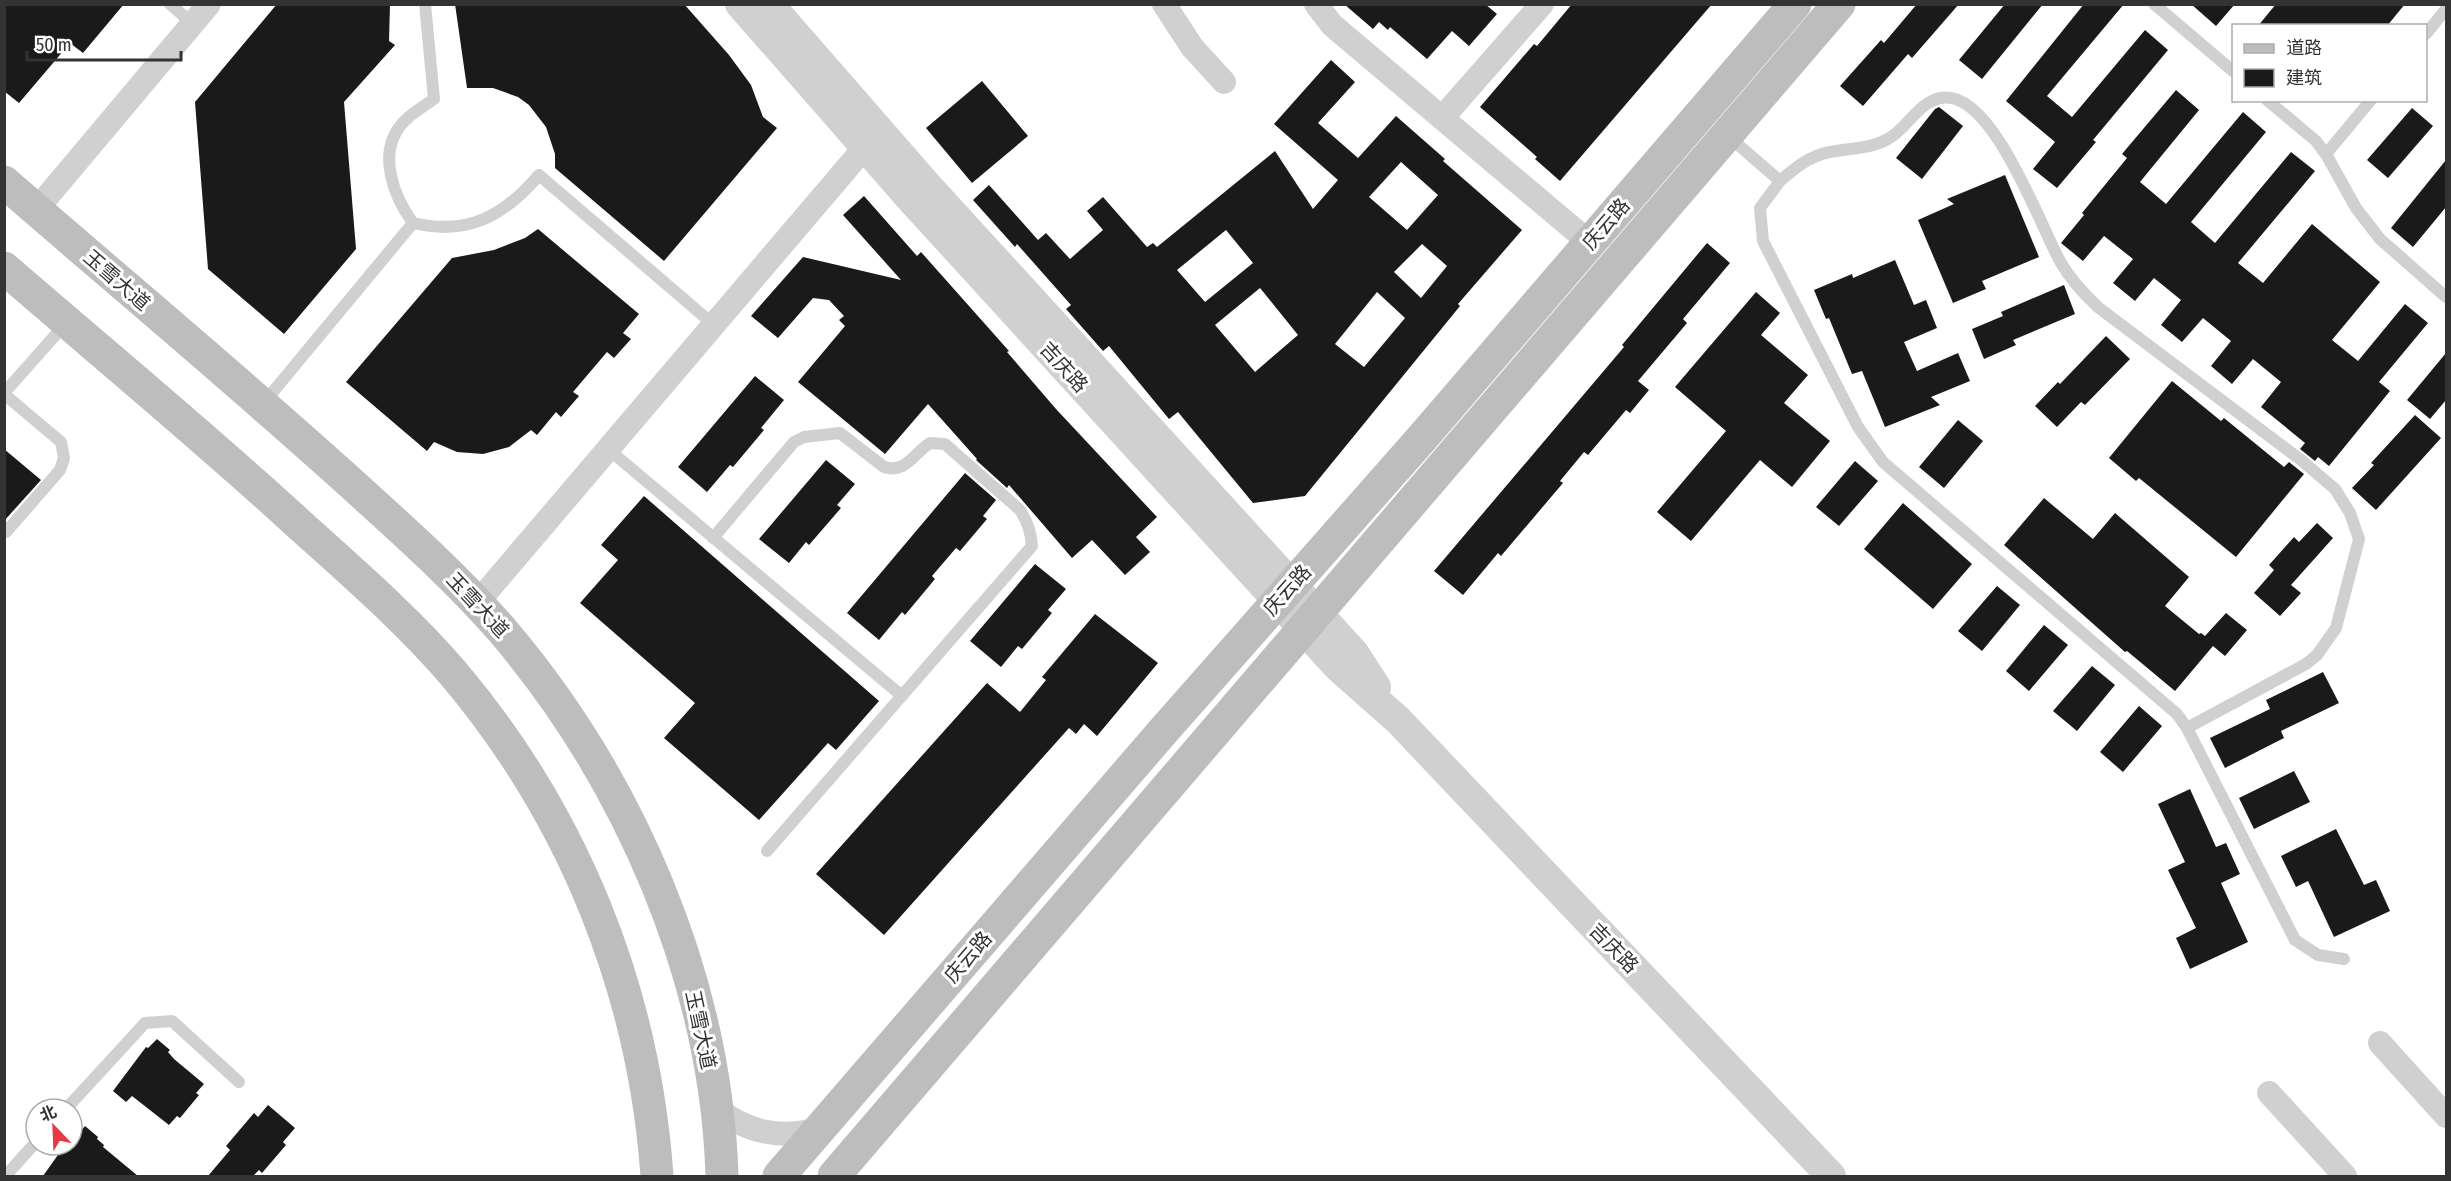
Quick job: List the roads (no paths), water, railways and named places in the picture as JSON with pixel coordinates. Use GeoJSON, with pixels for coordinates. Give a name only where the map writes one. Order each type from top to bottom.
{"type":"FeatureCollection","features":[{"type":"Feature","properties":{"kind":"main road","name":"庆云路"},"geometry":{"type":"LineString","coordinates":[[779,1176],[1795,4]]}},
{"type":"Feature","properties":{"kind":"main road","name":"庆云路"},"geometry":{"type":"LineString","coordinates":[[834,1176],[1839,4]]}},
{"type":"Feature","properties":{"kind":"main road","name":"玉雪大道"},"geometry":{"type":"LineString","coordinates":[[4,182],[262,405],[441,565],[531,666],[582,739],[611,788],[668,910],[694,995],[708,1060],[716,1108],[722,1176]]}},
{"type":"Feature","properties":{"kind":"main road"},"geometry":{"type":"LineString","coordinates":[[4,268],[247,477],[395,612],[453,673],[504,739],[549,810],[606,933],[639,1046],[653,1127],[657,1176]]}},
{"type":"Feature","properties":{"kind":"street"},"geometry":{"type":"LineString","coordinates":[[36,210],[209,4]]}},
{"type":"Feature","properties":{"kind":"street","name":"吉庆路"},"geometry":{"type":"LineString","coordinates":[[740,4],[865,147],[1311,621],[1338,667],[1398,720],[1831,1176]]}},
{"type":"Feature","properties":{"kind":"street","name":"吉庆路"},"geometry":{"type":"LineString","coordinates":[[769,4],[1285,593]]}},
{"type":"Feature","properties":{"kind":"street"},"geometry":{"type":"LineString","coordinates":[[1164,4],[1191,47],[1224,82]]}},
{"type":"Feature","properties":{"kind":"street"},"geometry":{"type":"LineString","coordinates":[[1316,4],[1332,25],[1590,243]]}},
{"type":"Feature","properties":{"kind":"street"},"geometry":{"type":"LineString","coordinates":[[1443,117],[1542,4]]}},
{"type":"Feature","properties":{"kind":"street"},"geometry":{"type":"LineString","coordinates":[[477,603],[865,147]]}},
{"type":"Feature","properties":{"kind":"street"},"geometry":{"type":"LineString","coordinates":[[2380,1043],[2446,1116]]}},
{"type":"Feature","properties":{"kind":"street"},"geometry":{"type":"LineString","coordinates":[[2270,1093],[2345,1176]]}},
{"type":"Feature","properties":{"kind":"street"},"geometry":{"type":"LineString","coordinates":[[716,1108],[736,1122],[758,1131],[790,1134],[820,1128]]}},
{"type":"Feature","properties":{"kind":"lane"},"geometry":{"type":"LineString","coordinates":[[170,4],[193,24]]}},
{"type":"Feature","properties":{"kind":"lane"},"geometry":{"type":"LineString","coordinates":[[413,223],[397,196],[392,181],[390,156],[391,144],[401,124],[434,99],[425,4]]}},
{"type":"Feature","properties":{"kind":"lane"},"geometry":{"type":"LineString","coordinates":[[2154,4],[2232,70]]}},
{"type":"Feature","properties":{"kind":"lane"},"geometry":{"type":"LineString","coordinates":[[2427,33],[2446,9]]}},
{"type":"Feature","properties":{"kind":"lane"},"geometry":{"type":"LineString","coordinates":[[2187,728],[2306,664],[2327,643],[2336,627],[2359,539],[2350,513],[2335,489],[2301,460],[2099,308],[2083,293],[2061,263],[2008,153],[1988,125],[1965,103],[1952,97],[1933,100],[1926,104],[1898,134],[1885,141],[1863,148],[1814,157],[1800,163],[1780,181],[1760,208],[1760,225],[1764,240],[1858,427],[1873,451],[2177,714],[2187,728],[2295,940],[2318,955],[2344,959]]}},
{"type":"Feature","properties":{"kind":"lane"},"geometry":{"type":"LineString","coordinates":[[2269,102],[2304,130],[2326,154],[2356,208],[2380,239],[2446,297]]}},
{"type":"Feature","properties":{"kind":"lane"},"geometry":{"type":"LineString","coordinates":[[2326,154],[2369,102]]}},
{"type":"Feature","properties":{"kind":"lane"},"geometry":{"type":"LineString","coordinates":[[1727,136],[1780,181]]}},
{"type":"Feature","properties":{"kind":"lane"},"geometry":{"type":"LineString","coordinates":[[413,223],[446,228],[478,222],[506,207],[539,175],[714,325]]}},
{"type":"Feature","properties":{"kind":"lane"},"geometry":{"type":"LineString","coordinates":[[262,405],[413,223]]}},
{"type":"Feature","properties":{"kind":"lane"},"geometry":{"type":"LineString","coordinates":[[6,532],[60,470],[64,458],[60,442],[4,394],[67,322]]}},
{"type":"Feature","properties":{"kind":"lane"},"geometry":{"type":"LineString","coordinates":[[713,538],[794,442],[804,438],[840,433],[884,467],[892,469],[906,464],[930,443],[945,444],[1020,510],[1029,527],[1032,546],[767,851]]}},
{"type":"Feature","properties":{"kind":"lane"},"geometry":{"type":"LineString","coordinates":[[608,449],[902,696]]}},
{"type":"Feature","properties":{"kind":"lane"},"geometry":{"type":"LineString","coordinates":[[77,1097],[145,1023],[172,1021],[239,1082]]}},
{"type":"Feature","properties":{"kind":"lane"},"geometry":{"type":"LineString","coordinates":[[8,1172],[24,1155]]}}]}
